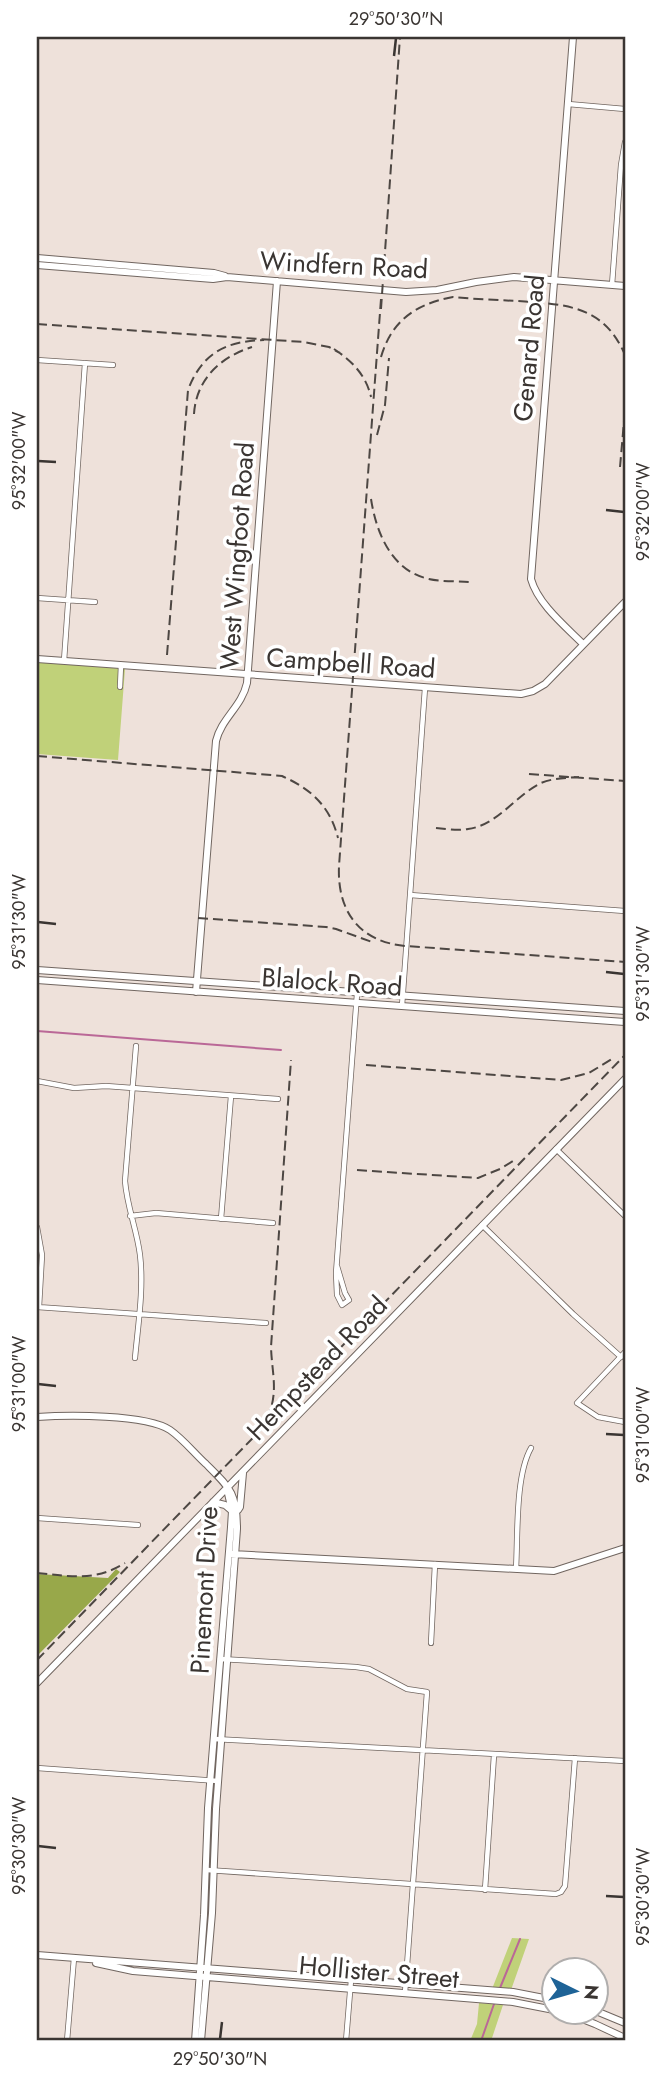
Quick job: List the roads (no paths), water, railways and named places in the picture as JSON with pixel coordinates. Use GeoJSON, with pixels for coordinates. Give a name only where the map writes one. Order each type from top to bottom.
{"type":"FeatureCollection","features":[{"type":"Feature","properties":{"kind":"street","name":"Genard Road"},"geometry":{"type":"LineString","coordinates":[[573,37],[531,579],[533,587],[545,603],[583,644]]}},
{"type":"Feature","properties":{"kind":"street"},"geometry":{"type":"LineString","coordinates":[[568,104],[625,109]]}},
{"type":"Feature","properties":{"kind":"street"},"geometry":{"type":"LineString","coordinates":[[612,285],[625,142]]}},
{"type":"Feature","properties":{"kind":"street","name":"Windfern Road"},"geometry":{"type":"LineString","coordinates":[[37,258],[407,292],[438,290],[501,278],[625,286]]}},
{"type":"Feature","properties":{"kind":"street","name":"Windfern Road"},"geometry":{"type":"LineString","coordinates":[[37,265],[214,279],[227,277]]}},
{"type":"Feature","properties":{"kind":"street","name":"West Wingfoot Road"},"geometry":{"type":"LineString","coordinates":[[196,992],[216,741],[221,727],[242,698],[248,674],[277,281]]}},
{"type":"Feature","properties":{"kind":"street"},"geometry":{"type":"LineString","coordinates":[[37,360],[113,365]]}},
{"type":"Feature","properties":{"kind":"street"},"geometry":{"type":"LineString","coordinates":[[64,662],[85,363]]}},
{"type":"Feature","properties":{"kind":"street"},"geometry":{"type":"LineString","coordinates":[[37,598],[95,602]]}},
{"type":"Feature","properties":{"kind":"street","name":"Campbell Road"},"geometry":{"type":"LineString","coordinates":[[37,659],[516,694],[533,691],[545,684],[625,602]]}},
{"type":"Feature","properties":{"kind":"street"},"geometry":{"type":"LineString","coordinates":[[120,687],[121,666]]}},
{"type":"Feature","properties":{"kind":"street"},"geometry":{"type":"LineString","coordinates":[[402,1007],[425,688]]}},
{"type":"Feature","properties":{"kind":"street"},"geometry":{"type":"LineString","coordinates":[[410,895],[625,911]]}},
{"type":"Feature","properties":{"kind":"street","name":"Blalock Road"},"geometry":{"type":"LineString","coordinates":[[37,970],[625,1011]]}},
{"type":"Feature","properties":{"kind":"street"},"geometry":{"type":"LineString","coordinates":[[81,984],[82,974]]}},
{"type":"Feature","properties":{"kind":"street"},"geometry":{"type":"LineString","coordinates":[[140,988],[141,978]]}},
{"type":"Feature","properties":{"kind":"street","name":"Blalock Road"},"geometry":{"type":"LineString","coordinates":[[37,980],[625,1022]]}},
{"type":"Feature","properties":{"kind":"street"},"geometry":{"type":"LineString","coordinates":[[280,998],[281,988]]}},
{"type":"Feature","properties":{"kind":"street"},"geometry":{"type":"LineString","coordinates":[[337,1266],[349,1300],[342,1305],[335,1284],[357,994]]}},
{"type":"Feature","properties":{"kind":"street"},"geometry":{"type":"LineString","coordinates":[[472,1012],[473,1002]]}},
{"type":"Feature","properties":{"kind":"street"},"geometry":{"type":"LineString","coordinates":[[542,1016],[543,1006]]}},
{"type":"Feature","properties":{"kind":"street"},"geometry":{"type":"LineString","coordinates":[[611,1021],[612,1010]]}},
{"type":"Feature","properties":{"kind":"street"},"geometry":{"type":"LineString","coordinates":[[135,1358],[140,1256],[125,1181],[136,1046]]}},
{"type":"Feature","properties":{"kind":"street","name":"Hempstead Road"},"geometry":{"type":"LineString","coordinates":[[37,1683],[625,1079]]}},
{"type":"Feature","properties":{"kind":"street"},"geometry":{"type":"LineString","coordinates":[[37,1081],[67,1088],[106,1086],[278,1099]]}},
{"type":"Feature","properties":{"kind":"street"},"geometry":{"type":"LineString","coordinates":[[221,1219],[231,1096]]}},
{"type":"Feature","properties":{"kind":"street"},"geometry":{"type":"LineString","coordinates":[[556,1149],[625,1216]]}},
{"type":"Feature","properties":{"kind":"street"},"geometry":{"type":"LineString","coordinates":[[130,1216],[156,1213],[273,1223]]}},
{"type":"Feature","properties":{"kind":"street"},"geometry":{"type":"LineString","coordinates":[[482,1225],[573,1314],[623,1355],[577,1403],[598,1417],[625,1422]]}},
{"type":"Feature","properties":{"kind":"street"},"geometry":{"type":"LineString","coordinates":[[37,1227],[42,1263],[38,1307],[266,1323]]}},
{"type":"Feature","properties":{"kind":"street"},"geometry":{"type":"LineString","coordinates":[[37,1416],[72,1415],[144,1421],[160,1426],[175,1434],[227,1487]]}},
{"type":"Feature","properties":{"kind":"street"},"geometry":{"type":"LineString","coordinates":[[516,1569],[521,1474],[531,1448]]}},
{"type":"Feature","properties":{"kind":"street"},"geometry":{"type":"LineString","coordinates":[[213,1502],[234,1511],[240,1507],[243,1473]]}},
{"type":"Feature","properties":{"kind":"street","name":"Pinemont Drive"},"geometry":{"type":"LineString","coordinates":[[195,2041],[204,1968],[214,1781],[232,1554],[234,1511],[227,1487]]}},
{"type":"Feature","properties":{"kind":"street"},"geometry":{"type":"LineString","coordinates":[[37,1518],[138,1525]]}},
{"type":"Feature","properties":{"kind":"street"},"geometry":{"type":"LineString","coordinates":[[232,1554],[554,1571],[625,1548]]}},
{"type":"Feature","properties":{"kind":"street"},"geometry":{"type":"LineString","coordinates":[[431,1643],[435,1564]]}},
{"type":"Feature","properties":{"kind":"street"},"geometry":{"type":"LineString","coordinates":[[224,1659],[369,1669],[407,1689],[427,1692],[405,1993]]}},
{"type":"Feature","properties":{"kind":"street"},"geometry":{"type":"LineString","coordinates":[[218,1739],[625,1761]]}},
{"type":"Feature","properties":{"kind":"street"},"geometry":{"type":"LineString","coordinates":[[485,1890],[494,1755]]}},
{"type":"Feature","properties":{"kind":"street"},"geometry":{"type":"LineString","coordinates":[[210,1870],[556,1894],[565,1886],[575,1758]]}},
{"type":"Feature","properties":{"kind":"street"},"geometry":{"type":"LineString","coordinates":[[37,1768],[214,1781]]}},
{"type":"Feature","properties":{"kind":"street"},"geometry":{"type":"LineString","coordinates":[[37,1955],[74,1958],[67,2041]]}},
{"type":"Feature","properties":{"kind":"street","name":"Hollister Street"},"geometry":{"type":"LineString","coordinates":[[74,1958],[513,1992],[540,1997]]}},
{"type":"Feature","properties":{"kind":"street","name":"Hollister Street"},"geometry":{"type":"LineString","coordinates":[[74,1958],[133,1971],[513,2002],[540,2007]]}},
{"type":"Feature","properties":{"kind":"street","name":"Pinemont Drive"},"geometry":{"type":"LineString","coordinates":[[201,2041],[203,1977]]}},
{"type":"Feature","properties":{"kind":"street"},"geometry":{"type":"LineString","coordinates":[[346,2041],[351,1980]]}},
{"type":"Feature","properties":{"kind":"street"},"geometry":{"type":"LineString","coordinates":[[597,2025],[625,2038]]}},
{"type":"Feature","properties":{"kind":"waterway"},"geometry":{"type":"LineString","coordinates":[[37,1031],[281,1050]]}},
{"type":"Feature","properties":{"kind":"waterway"},"geometry":{"type":"LineString","coordinates":[[500,1988],[520,1939]]}},
{"type":"Feature","properties":{"kind":"waterway"},"geometry":{"type":"LineString","coordinates":[[481,2041],[494,2004]]}},
{"type":"Feature","properties":{"kind":"railway"},"geometry":{"type":"LineString","coordinates":[[381,309],[400,37]]}},
{"type":"Feature","properties":{"kind":"railway"},"geometry":{"type":"LineString","coordinates":[[381,357],[392,333],[407,316],[428,304],[453,297],[551,304],[581,310],[606,326],[625,355]]}},
{"type":"Feature","properties":{"kind":"railway"},"geometry":{"type":"LineString","coordinates":[[381,299],[339,866],[342,897],[354,921],[364,931],[390,943],[625,962]]}},
{"type":"Feature","properties":{"kind":"railway"},"geometry":{"type":"LineString","coordinates":[[37,324],[304,342],[329,347],[340,353]]}},
{"type":"Feature","properties":{"kind":"railway"},"geometry":{"type":"LineString","coordinates":[[167,655],[188,390],[200,367],[217,351],[238,343],[264,340]]}},
{"type":"Feature","properties":{"kind":"railway"},"geometry":{"type":"LineString","coordinates":[[194,414],[199,391],[205,380],[220,364],[252,347]]}},
{"type":"Feature","properties":{"kind":"railway"},"geometry":{"type":"LineString","coordinates":[[334,349],[357,369],[366,382],[371,397]]}},
{"type":"Feature","properties":{"kind":"railway"},"geometry":{"type":"LineString","coordinates":[[377,435],[385,405],[389,358]]}},
{"type":"Feature","properties":{"kind":"railway"},"geometry":{"type":"LineString","coordinates":[[620,467],[625,410]]}},
{"type":"Feature","properties":{"kind":"railway"},"geometry":{"type":"LineString","coordinates":[[371,499],[381,535],[402,566],[425,578],[470,582]]}},
{"type":"Feature","properties":{"kind":"railway"},"geometry":{"type":"LineString","coordinates":[[37,756],[282,776],[318,800],[330,817],[338,838]]}},
{"type":"Feature","properties":{"kind":"railway"},"geometry":{"type":"LineString","coordinates":[[529,774],[625,781]]}},
{"type":"Feature","properties":{"kind":"railway"},"geometry":{"type":"LineString","coordinates":[[436,828],[460,830],[479,826],[498,816],[541,783],[579,777]]}},
{"type":"Feature","properties":{"kind":"railway"},"geometry":{"type":"LineString","coordinates":[[198,918],[326,927],[372,942]]}},
{"type":"Feature","properties":{"kind":"railway"},"geometry":{"type":"LineString","coordinates":[[37,1660],[625,1055]]}},
{"type":"Feature","properties":{"kind":"railway"},"geometry":{"type":"LineString","coordinates":[[366,1065],[561,1080],[589,1073],[612,1059]]}},
{"type":"Feature","properties":{"kind":"railway"},"geometry":{"type":"LineString","coordinates":[[267,1419],[274,1392],[271,1347],[291,1060]]}},
{"type":"Feature","properties":{"kind":"railway"},"geometry":{"type":"LineString","coordinates":[[357,1170],[478,1178],[513,1161]]}},
{"type":"Feature","properties":{"kind":"railway"},"geometry":{"type":"LineString","coordinates":[[37,1573],[93,1575],[125,1563]]}}]}
